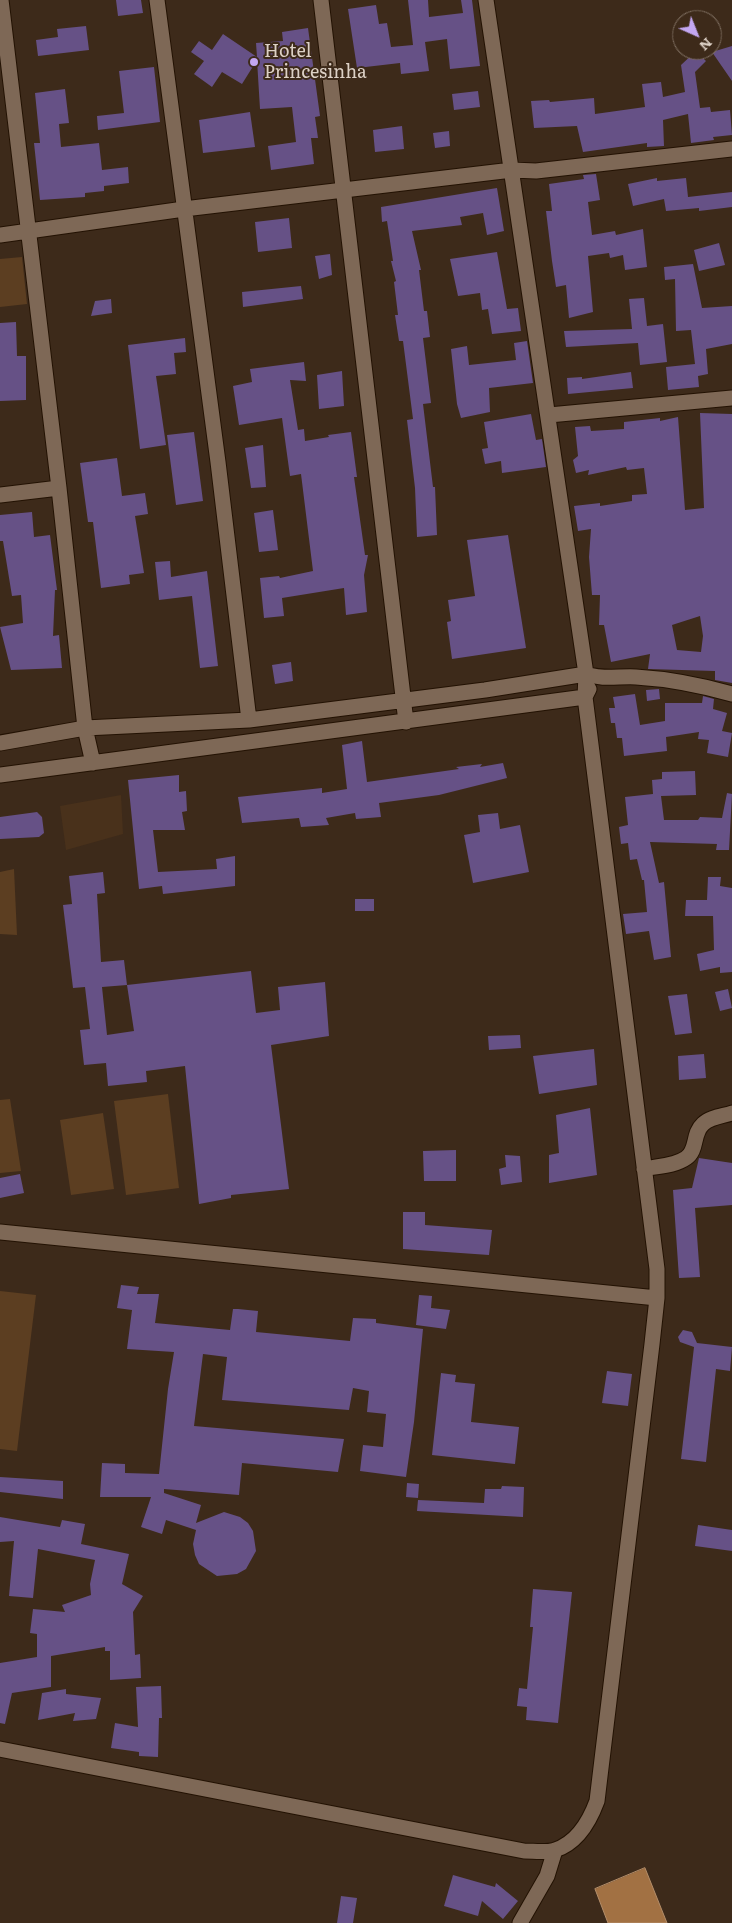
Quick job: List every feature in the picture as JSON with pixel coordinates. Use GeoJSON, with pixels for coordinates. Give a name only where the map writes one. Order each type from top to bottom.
{"type":"FeatureCollection","features":[{"type":"Feature","properties":{"kind":"street"},"geometry":{"type":"LineString","coordinates":[[1,0],[60,488],[85,728],[93,763]]}},
{"type":"Feature","properties":{"kind":"street"},"geometry":{"type":"LineString","coordinates":[[157,0],[218,462],[249,720]]}},
{"type":"Feature","properties":{"kind":"street"},"geometry":{"type":"LineString","coordinates":[[321,0],[406,722]]}},
{"type":"Feature","properties":{"kind":"street"},"geometry":{"type":"LineString","coordinates":[[0,1749],[524,1851],[556,1850],[568,1843],[591,1818],[597,1801],[657,1298],[657,1269],[584,697],[592,676],[549,415],[486,0]]}},
{"type":"Feature","properties":{"kind":"street"},"geometry":{"type":"LineString","coordinates":[[0,235],[344,189],[512,170],[536,171],[732,149]]}},
{"type":"Feature","properties":{"kind":"street"},"geometry":{"type":"LineString","coordinates":[[549,415],[732,398]]}},
{"type":"Feature","properties":{"kind":"street"},"geometry":{"type":"LineString","coordinates":[[0,495],[60,488]]}},
{"type":"Feature","properties":{"kind":"street"},"geometry":{"type":"LineString","coordinates":[[0,743],[85,728],[249,720],[592,676],[635,677],[693,683],[732,694]]}},
{"type":"Feature","properties":{"kind":"street"},"geometry":{"type":"LineString","coordinates":[[0,775],[584,697]]}},
{"type":"Feature","properties":{"kind":"street"},"geometry":{"type":"LineString","coordinates":[[644,1169],[685,1159],[693,1152],[698,1131],[702,1124],[732,1114]]}},
{"type":"Feature","properties":{"kind":"street"},"geometry":{"type":"LineString","coordinates":[[0,1232],[657,1298]]}},
{"type":"Feature","properties":{"kind":"street"},"geometry":{"type":"LineString","coordinates":[[520,1923],[547,1876],[556,1850]]}},
{"type":"Feature","properties":{"kind":"shaded area"},"geometry":{"type":"Polygon","coordinates":[[[22,257],[27,304],[0,307],[0,259],[22,257]]]}},
{"type":"Feature","properties":{"kind":"shaded area"},"geometry":{"type":"Polygon","coordinates":[[[121,795],[123,834],[66,850],[60,806],[121,795]]]}},
{"type":"Feature","properties":{"kind":"shaded area"},"geometry":{"type":"Polygon","coordinates":[[[14,869],[17,935],[0,934],[0,872],[14,869]]]}},
{"type":"Feature","properties":{"kind":"shaded area"},"geometry":{"type":"Polygon","coordinates":[[[168,1094],[179,1188],[126,1195],[114,1101],[168,1094]]]}},
{"type":"Feature","properties":{"kind":"shaded area"},"geometry":{"type":"Polygon","coordinates":[[[10,1099],[21,1171],[0,1173],[0,1100],[10,1099]]]}},
{"type":"Feature","properties":{"kind":"shaded area"},"geometry":{"type":"Polygon","coordinates":[[[103,1113],[114,1189],[71,1195],[60,1120],[103,1113]]]}},
{"type":"Feature","properties":{"kind":"shaded area"},"geometry":{"type":"Polygon","coordinates":[[[0,1291],[36,1295],[17,1451],[0,1449],[0,1291]]]}},
{"type":"Feature","properties":{"kind":"shaded area"},"geometry":{"type":"Polygon","coordinates":[[[645,1868],[667,1923],[608,1923],[595,1889],[645,1868]]]}},
{"type":"Feature","properties":{"kind":"building"},"geometry":{"type":"Polygon","coordinates":[[[116,0],[141,0],[143,13],[118,16],[116,0]]]}},
{"type":"Feature","properties":{"kind":"building"},"geometry":{"type":"Polygon","coordinates":[[[408,0],[428,0],[429,17],[463,13],[461,0],[472,0],[480,66],[450,69],[447,39],[425,42],[429,71],[401,74],[400,63],[357,68],[348,9],[376,5],[379,24],[387,23],[391,47],[413,45],[408,0]]]}},
{"type":"Feature","properties":{"kind":"building"},"geometry":{"type":"Polygon","coordinates":[[[86,26],[89,50],[38,56],[36,40],[58,37],[57,29],[86,26]]]}},
{"type":"Feature","properties":{"kind":"building"},"geometry":{"type":"Polygon","coordinates":[[[308,28],[320,116],[315,117],[318,138],[311,138],[314,164],[271,170],[268,146],[296,142],[292,107],[260,109],[257,60],[242,84],[222,72],[212,87],[194,74],[204,61],[191,52],[199,41],[212,50],[223,34],[257,57],[256,43],[283,41],[282,32],[308,28]]]}},
{"type":"Feature","properties":{"kind":"building"},"geometry":{"type":"Polygon","coordinates":[[[732,46],[732,81],[718,60],[722,60],[722,49],[732,46]]]}},
{"type":"Feature","properties":{"kind":"building"},"geometry":{"type":"Polygon","coordinates":[[[686,60],[706,61],[695,72],[700,108],[710,107],[711,112],[730,110],[732,135],[713,137],[714,140],[691,143],[688,114],[663,120],[664,146],[647,147],[647,143],[583,152],[577,126],[534,128],[531,101],[549,100],[550,102],[594,98],[595,114],[645,107],[642,84],[661,82],[663,97],[685,92],[681,65],[686,60]]]}},
{"type":"Feature","properties":{"kind":"building"},"geometry":{"type":"Polygon","coordinates":[[[154,67],[160,122],[98,130],[97,116],[124,113],[119,71],[154,67]]]}},
{"type":"Feature","properties":{"kind":"building"},"geometry":{"type":"Polygon","coordinates":[[[65,89],[69,123],[59,124],[61,147],[99,143],[102,170],[128,167],[129,183],[104,186],[104,191],[85,193],[85,197],[40,200],[34,143],[40,143],[35,93],[65,89]]]}},
{"type":"Feature","properties":{"kind":"building"},"geometry":{"type":"Polygon","coordinates":[[[478,91],[480,107],[454,110],[452,94],[478,91]]]}},
{"type":"Feature","properties":{"kind":"building"},"geometry":{"type":"Polygon","coordinates":[[[250,112],[255,147],[203,153],[199,120],[250,112]]]}},
{"type":"Feature","properties":{"kind":"building"},"geometry":{"type":"Polygon","coordinates":[[[402,126],[404,149],[375,152],[373,130],[402,126]]]}},
{"type":"Feature","properties":{"kind":"building"},"geometry":{"type":"Polygon","coordinates":[[[449,131],[450,146],[435,148],[433,133],[449,131]]]}},
{"type":"Feature","properties":{"kind":"building"},"geometry":{"type":"Polygon","coordinates":[[[596,174],[600,200],[588,202],[592,235],[615,231],[616,235],[643,229],[647,267],[625,270],[623,255],[610,258],[609,253],[588,256],[593,312],[569,318],[566,285],[556,287],[552,261],[546,211],[552,211],[549,184],[584,179],[583,175],[596,174]]]}},
{"type":"Feature","properties":{"kind":"building"},"geometry":{"type":"Polygon","coordinates":[[[657,178],[657,181],[686,178],[688,197],[732,192],[732,207],[699,211],[699,208],[666,211],[664,199],[633,206],[628,184],[657,178]]]}},
{"type":"Feature","properties":{"kind":"building"},"geometry":{"type":"Polygon","coordinates":[[[497,188],[504,231],[487,235],[483,213],[460,217],[462,225],[412,231],[421,270],[419,270],[424,311],[427,311],[430,337],[423,338],[431,403],[423,404],[433,487],[435,487],[437,535],[417,537],[415,488],[407,420],[413,419],[403,341],[399,341],[395,315],[398,315],[394,282],[396,281],[391,261],[393,261],[387,221],[382,222],[381,207],[497,188]]]}},
{"type":"Feature","properties":{"kind":"building"},"geometry":{"type":"Polygon","coordinates":[[[289,218],[292,248],[258,252],[255,222],[289,218]]]}},
{"type":"Feature","properties":{"kind":"building"},"geometry":{"type":"Polygon","coordinates":[[[719,243],[725,265],[699,271],[694,250],[719,243]]]}},
{"type":"Feature","properties":{"kind":"building"},"geometry":{"type":"Polygon","coordinates":[[[497,252],[507,309],[518,308],[521,331],[492,334],[488,309],[482,310],[480,293],[458,296],[450,259],[497,252]]]}},
{"type":"Feature","properties":{"kind":"building"},"geometry":{"type":"Polygon","coordinates":[[[330,254],[332,275],[319,279],[315,256],[330,254]]]}},
{"type":"Feature","properties":{"kind":"building"},"geometry":{"type":"Polygon","coordinates":[[[693,264],[702,308],[732,306],[732,344],[706,349],[708,374],[698,376],[699,387],[668,390],[666,367],[695,364],[691,330],[676,331],[675,279],[665,280],[664,267],[693,264]]]}},
{"type":"Feature","properties":{"kind":"building"},"geometry":{"type":"Polygon","coordinates":[[[301,286],[303,299],[243,307],[242,292],[301,286]]]}},
{"type":"Feature","properties":{"kind":"building"},"geometry":{"type":"Polygon","coordinates":[[[644,298],[647,326],[663,324],[667,362],[640,365],[638,343],[566,347],[564,331],[632,329],[629,299],[644,298]]]}},
{"type":"Feature","properties":{"kind":"building"},"geometry":{"type":"Polygon","coordinates":[[[111,299],[112,313],[91,316],[95,301],[111,299]]]}},
{"type":"Feature","properties":{"kind":"building"},"geometry":{"type":"Polygon","coordinates":[[[16,322],[17,356],[26,356],[26,400],[0,401],[0,323],[16,322]]]}},
{"type":"Feature","properties":{"kind":"building"},"geometry":{"type":"Polygon","coordinates":[[[185,338],[186,352],[174,353],[176,374],[156,376],[166,445],[140,449],[128,345],[185,338]]]}},
{"type":"Feature","properties":{"kind":"building"},"geometry":{"type":"Polygon","coordinates":[[[527,341],[533,383],[489,388],[490,412],[461,418],[457,404],[451,349],[467,346],[469,365],[516,360],[514,343],[527,341]]]}},
{"type":"Feature","properties":{"kind":"building"},"geometry":{"type":"Polygon","coordinates":[[[304,362],[306,381],[290,380],[298,430],[304,429],[305,441],[351,432],[357,477],[354,477],[365,555],[368,555],[364,575],[367,612],[346,615],[344,588],[282,598],[284,616],[264,618],[260,578],[279,576],[280,578],[313,571],[301,474],[290,476],[282,418],[239,425],[233,386],[252,382],[250,369],[304,362]]]}},
{"type":"Feature","properties":{"kind":"building"},"geometry":{"type":"Polygon","coordinates":[[[342,371],[344,406],[319,409],[317,375],[342,371]]]}},
{"type":"Feature","properties":{"kind":"building"},"geometry":{"type":"Polygon","coordinates":[[[631,372],[633,388],[568,394],[567,378],[582,377],[582,379],[631,372]]]}},
{"type":"Feature","properties":{"kind":"building"},"geometry":{"type":"Polygon","coordinates":[[[700,413],[732,414],[732,683],[715,680],[715,671],[648,669],[650,654],[611,662],[604,625],[599,625],[600,595],[592,595],[589,557],[591,529],[578,531],[574,506],[600,503],[600,506],[632,501],[632,495],[647,494],[644,468],[627,470],[626,467],[588,475],[589,470],[576,473],[573,460],[578,456],[575,427],[590,426],[591,431],[624,429],[624,422],[660,418],[660,421],[678,417],[685,510],[704,508],[700,413]],[[700,616],[672,625],[677,650],[701,652],[703,636],[700,616]]]}},
{"type":"Feature","properties":{"kind":"building"},"geometry":{"type":"Polygon","coordinates":[[[531,414],[536,440],[542,439],[546,467],[502,473],[501,461],[485,464],[482,449],[488,448],[484,422],[531,414]]]}},
{"type":"Feature","properties":{"kind":"building"},"geometry":{"type":"Polygon","coordinates":[[[194,432],[203,501],[176,505],[167,435],[194,432]]]}},
{"type":"Feature","properties":{"kind":"building"},"geometry":{"type":"Polygon","coordinates":[[[263,445],[266,487],[251,488],[245,448],[263,445]]]}},
{"type":"Feature","properties":{"kind":"building"},"geometry":{"type":"Polygon","coordinates":[[[117,458],[122,496],[145,493],[148,514],[135,516],[144,573],[129,575],[130,584],[101,588],[93,522],[88,522],[80,463],[117,458]]]}},
{"type":"Feature","properties":{"kind":"building"},"geometry":{"type":"Polygon","coordinates":[[[273,510],[278,550],[259,552],[254,513],[273,510]]]}},
{"type":"Feature","properties":{"kind":"building"},"geometry":{"type":"Polygon","coordinates":[[[32,512],[34,537],[50,535],[57,590],[55,590],[53,636],[59,635],[62,668],[11,670],[0,627],[23,623],[21,595],[12,596],[3,541],[0,541],[0,515],[32,512]]]}},
{"type":"Feature","properties":{"kind":"building"},"geometry":{"type":"Polygon","coordinates":[[[508,535],[526,648],[452,659],[447,622],[451,621],[448,600],[475,596],[467,540],[508,535]]]}},
{"type":"Feature","properties":{"kind":"building"},"geometry":{"type":"Polygon","coordinates":[[[170,561],[171,577],[207,571],[218,666],[200,668],[192,596],[159,600],[155,562],[170,561]]]}},
{"type":"Feature","properties":{"kind":"building"},"geometry":{"type":"Polygon","coordinates":[[[291,662],[293,681],[275,684],[272,665],[291,662]]]}},
{"type":"Feature","properties":{"kind":"building"},"geometry":{"type":"Polygon","coordinates":[[[659,689],[660,699],[647,701],[646,690],[659,689]]]}},
{"type":"Feature","properties":{"kind":"building"},"geometry":{"type":"Polygon","coordinates":[[[635,694],[640,725],[665,721],[665,703],[702,703],[703,696],[714,699],[713,709],[727,713],[722,731],[732,733],[728,757],[707,753],[709,740],[698,739],[699,732],[666,737],[667,751],[624,756],[622,738],[617,738],[615,723],[611,723],[609,708],[615,708],[613,697],[635,694]]]}},
{"type":"Feature","properties":{"kind":"building"},"geometry":{"type":"Polygon","coordinates":[[[362,741],[367,782],[459,769],[456,767],[482,764],[480,767],[503,763],[507,778],[439,795],[379,803],[381,817],[356,819],[355,813],[326,818],[329,825],[301,827],[299,818],[242,823],[238,797],[322,788],[322,793],[347,789],[342,745],[362,741]]]}},
{"type":"Feature","properties":{"kind":"building"},"geometry":{"type":"Polygon","coordinates":[[[695,771],[696,795],[661,796],[664,820],[698,820],[700,817],[722,818],[727,793],[732,794],[729,850],[716,850],[717,844],[650,842],[659,883],[664,882],[671,957],[654,960],[649,931],[626,934],[623,914],[647,912],[644,880],[642,880],[637,859],[630,860],[628,843],[621,844],[619,827],[628,825],[625,797],[653,794],[652,780],[662,779],[662,772],[695,771]]]}},
{"type":"Feature","properties":{"kind":"building"},"geometry":{"type":"Polygon","coordinates":[[[179,775],[179,792],[186,791],[187,811],[182,812],[185,830],[153,830],[158,872],[217,869],[216,859],[235,856],[235,886],[163,894],[162,886],[139,889],[128,780],[179,775]]]}},
{"type":"Feature","properties":{"kind":"building"},"geometry":{"type":"Polygon","coordinates":[[[37,812],[42,817],[44,833],[39,837],[0,839],[0,817],[37,812]]]}},
{"type":"Feature","properties":{"kind":"building"},"geometry":{"type":"Polygon","coordinates":[[[498,813],[500,829],[520,825],[529,872],[473,883],[464,835],[480,832],[478,815],[498,813]]]}},
{"type":"Feature","properties":{"kind":"building"},"geometry":{"type":"Polygon","coordinates":[[[103,872],[105,893],[97,894],[101,962],[124,960],[127,985],[251,971],[256,1013],[280,1010],[278,987],[325,982],[329,1036],[271,1045],[289,1189],[231,1195],[231,1198],[199,1204],[185,1066],[146,1071],[147,1082],[108,1086],[106,1063],[84,1065],[80,1030],[90,1029],[85,987],[73,988],[63,905],[72,904],[69,876],[103,872]],[[127,985],[102,987],[107,1035],[134,1031],[127,985]]]}},
{"type":"Feature","properties":{"kind":"building"},"geometry":{"type":"Polygon","coordinates":[[[708,877],[721,877],[720,886],[732,888],[732,972],[720,973],[720,967],[700,971],[697,954],[714,950],[713,916],[685,916],[686,900],[707,900],[708,877]]]}},
{"type":"Feature","properties":{"kind":"building"},"geometry":{"type":"Polygon","coordinates":[[[355,899],[374,899],[374,911],[355,911],[355,899]]]}},
{"type":"Feature","properties":{"kind":"building"},"geometry":{"type":"Polygon","coordinates":[[[728,989],[732,1008],[720,1011],[715,992],[728,989]]]}},
{"type":"Feature","properties":{"kind":"building"},"geometry":{"type":"Polygon","coordinates":[[[687,994],[692,1033],[675,1035],[668,996],[687,994]]]}},
{"type":"Feature","properties":{"kind":"building"},"geometry":{"type":"Polygon","coordinates":[[[520,1035],[521,1048],[489,1050],[488,1036],[520,1035]]]}},
{"type":"Feature","properties":{"kind":"building"},"geometry":{"type":"Polygon","coordinates":[[[594,1049],[597,1085],[539,1094],[533,1056],[594,1049]]]}},
{"type":"Feature","properties":{"kind":"building"},"geometry":{"type":"Polygon","coordinates":[[[704,1054],[706,1078],[679,1080],[678,1056],[704,1054]]]}},
{"type":"Feature","properties":{"kind":"building"},"geometry":{"type":"Polygon","coordinates":[[[590,1108],[597,1175],[549,1183],[549,1155],[559,1153],[556,1115],[590,1108]]]}},
{"type":"Feature","properties":{"kind":"building"},"geometry":{"type":"Polygon","coordinates":[[[456,1150],[456,1181],[424,1181],[423,1151],[456,1150]]]}},
{"type":"Feature","properties":{"kind":"building"},"geometry":{"type":"Polygon","coordinates":[[[505,1155],[520,1156],[522,1182],[501,1185],[499,1169],[506,1167],[505,1155]]]}},
{"type":"Feature","properties":{"kind":"building"},"geometry":{"type":"Polygon","coordinates":[[[699,1158],[732,1163],[732,1205],[695,1208],[700,1277],[679,1278],[673,1190],[692,1188],[699,1158]]]}},
{"type":"Feature","properties":{"kind":"building"},"geometry":{"type":"Polygon","coordinates":[[[20,1174],[24,1193],[0,1198],[0,1178],[20,1174]]]}},
{"type":"Feature","properties":{"kind":"building"},"geometry":{"type":"Polygon","coordinates":[[[403,1212],[425,1212],[425,1225],[492,1230],[489,1255],[403,1249],[403,1212]]]}},
{"type":"Feature","properties":{"kind":"building"},"geometry":{"type":"Polygon","coordinates":[[[121,1285],[139,1287],[137,1294],[159,1294],[155,1323],[230,1330],[233,1309],[238,1309],[258,1311],[256,1332],[350,1341],[353,1318],[376,1319],[376,1323],[423,1329],[414,1422],[406,1477],[360,1471],[363,1445],[383,1447],[386,1414],[367,1412],[369,1391],[353,1388],[349,1410],[222,1400],[227,1357],[203,1354],[194,1426],[344,1439],[338,1472],[242,1463],[239,1495],[164,1489],[164,1493],[201,1505],[196,1523],[224,1512],[240,1517],[248,1523],[253,1531],[256,1551],[246,1569],[237,1574],[217,1576],[199,1564],[193,1544],[196,1530],[166,1520],[162,1534],[141,1527],[151,1497],[100,1497],[102,1463],[125,1464],[125,1473],[159,1474],[174,1352],[127,1349],[132,1310],[117,1308],[121,1285]]]}},
{"type":"Feature","properties":{"kind":"building"},"geometry":{"type":"Polygon","coordinates":[[[419,1295],[432,1296],[431,1308],[450,1310],[446,1329],[416,1325],[419,1295]]]}},
{"type":"Feature","properties":{"kind":"building"},"geometry":{"type":"Polygon","coordinates":[[[683,1330],[692,1332],[697,1343],[732,1347],[730,1371],[716,1369],[706,1462],[681,1459],[694,1347],[680,1342],[678,1337],[683,1330]]]}},
{"type":"Feature","properties":{"kind":"building"},"geometry":{"type":"Polygon","coordinates":[[[607,1371],[632,1374],[628,1406],[602,1403],[607,1371]]]}},
{"type":"Feature","properties":{"kind":"building"},"geometry":{"type":"Polygon","coordinates":[[[441,1373],[456,1375],[455,1382],[475,1384],[471,1422],[519,1427],[515,1464],[432,1455],[441,1373]]]}},
{"type":"Feature","properties":{"kind":"building"},"geometry":{"type":"Polygon","coordinates":[[[0,1477],[63,1481],[63,1499],[0,1492],[0,1477]]]}},
{"type":"Feature","properties":{"kind":"building"},"geometry":{"type":"Polygon","coordinates":[[[407,1483],[419,1484],[418,1498],[406,1497],[407,1483]]]}},
{"type":"Feature","properties":{"kind":"building"},"geometry":{"type":"Polygon","coordinates":[[[502,1486],[524,1487],[523,1517],[417,1511],[418,1500],[484,1503],[485,1489],[501,1489],[502,1486]]]}},
{"type":"Feature","properties":{"kind":"building"},"geometry":{"type":"Polygon","coordinates":[[[0,1517],[60,1527],[62,1520],[85,1524],[81,1544],[129,1554],[122,1584],[143,1596],[133,1612],[135,1655],[140,1654],[141,1678],[110,1680],[110,1651],[105,1651],[105,1647],[51,1656],[51,1687],[12,1693],[5,1724],[0,1723],[0,1663],[37,1657],[37,1634],[30,1633],[33,1609],[65,1612],[62,1605],[91,1595],[90,1584],[95,1560],[38,1549],[33,1598],[9,1596],[14,1541],[0,1542],[0,1517]]]}},
{"type":"Feature","properties":{"kind":"building"},"geometry":{"type":"Polygon","coordinates":[[[698,1525],[732,1530],[732,1551],[695,1546],[698,1525]]]}},
{"type":"Feature","properties":{"kind":"building"},"geometry":{"type":"Polygon","coordinates":[[[533,1589],[572,1592],[558,1723],[526,1720],[527,1707],[517,1706],[519,1688],[527,1689],[533,1627],[530,1627],[533,1589]]]}},
{"type":"Feature","properties":{"kind":"building"},"geometry":{"type":"Polygon","coordinates":[[[161,1686],[162,1718],[159,1718],[158,1757],[139,1756],[139,1752],[111,1748],[115,1723],[138,1727],[136,1687],[161,1686]]]}},
{"type":"Feature","properties":{"kind":"building"},"geometry":{"type":"Polygon","coordinates":[[[66,1689],[66,1694],[101,1698],[96,1719],[73,1721],[75,1713],[38,1720],[42,1693],[66,1689]]]}},
{"type":"Feature","properties":{"kind":"building"},"geometry":{"type":"Polygon","coordinates":[[[453,1875],[495,1887],[496,1883],[518,1901],[503,1919],[482,1901],[478,1916],[444,1906],[453,1875]]]}},
{"type":"Feature","properties":{"kind":"building"},"geometry":{"type":"Polygon","coordinates":[[[341,1896],[357,1898],[353,1923],[337,1923],[341,1896]]]}},
{"type":"Feature","properties":{"kind":"place","name":"Hotel Princesinha"},"geometry":{"type":"Point","coordinates":[254,62]}}]}
